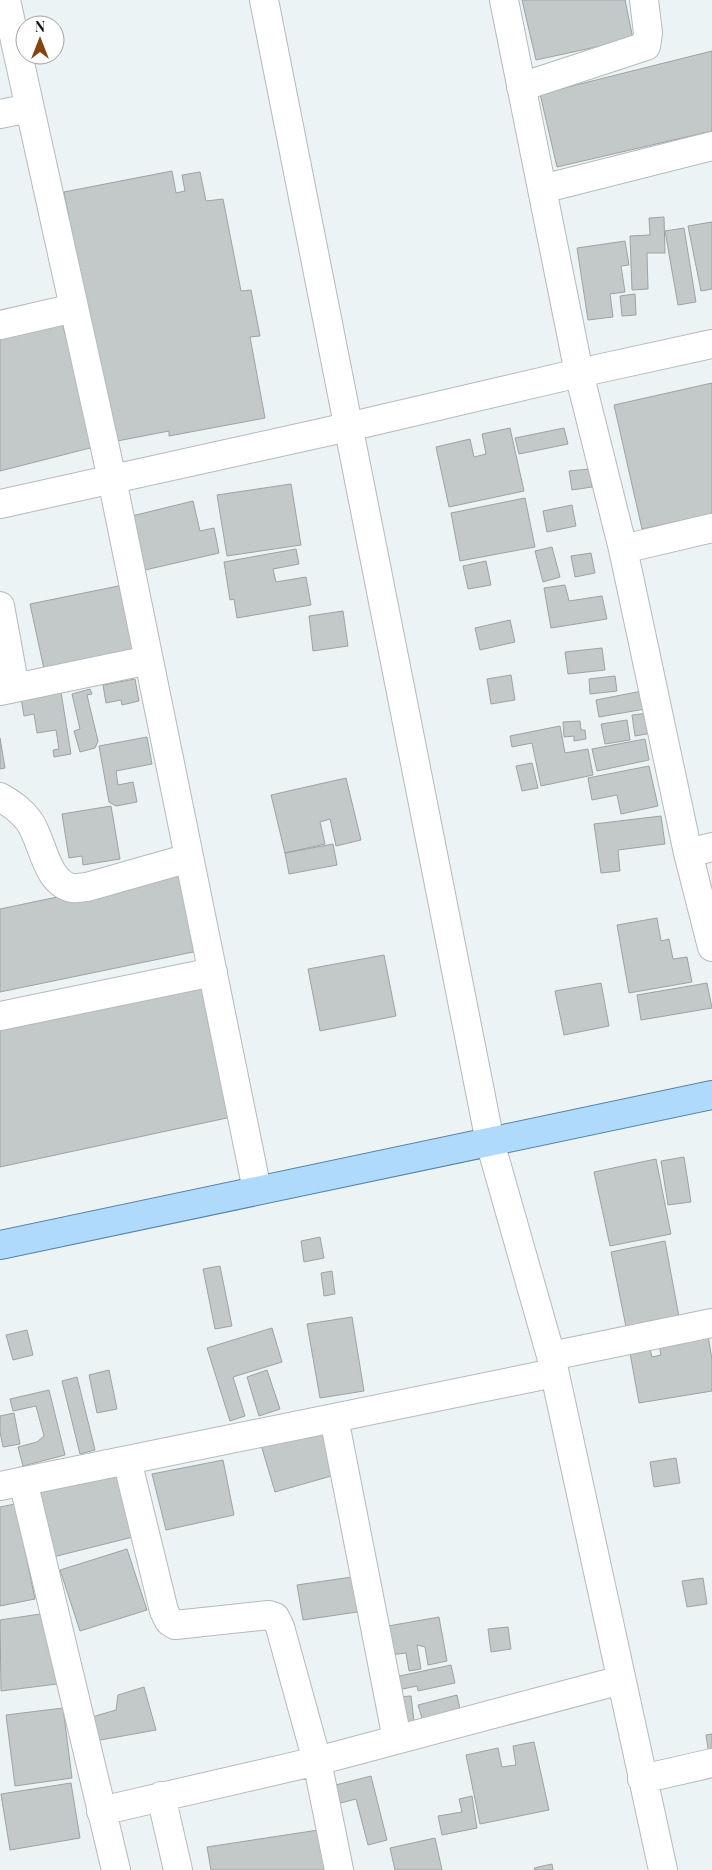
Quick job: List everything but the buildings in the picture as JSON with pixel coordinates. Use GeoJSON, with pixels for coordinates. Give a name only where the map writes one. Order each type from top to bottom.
{"type":"FeatureCollection","features":[{"type":"Feature","properties":{"kind":"main road"},"geometry":{"type":"LineString","coordinates":[[0,1245],[712,1096]]}},
{"type":"Feature","properties":{"kind":"street"},"geometry":{"type":"LineString","coordinates":[[264,0],[490,1142],[553,1364],[662,1870]]}},
{"type":"Feature","properties":{"kind":"street"},"geometry":{"type":"LineString","coordinates":[[504,0],[579,373],[700,850],[712,947]]}},
{"type":"Feature","properties":{"kind":"street"},"geometry":{"type":"LineString","coordinates":[[521,87],[646,46],[648,32],[644,0]]}},
{"type":"Feature","properties":{"kind":"street"},"geometry":{"type":"LineString","coordinates":[[4,2],[30,108],[112,479],[257,1190]]}},
{"type":"Feature","properties":{"kind":"street"},"geometry":{"type":"LineString","coordinates":[[0,114],[30,108]]}},
{"type":"Feature","properties":{"kind":"street"},"geometry":{"type":"LineString","coordinates":[[542,189],[712,146]]}},
{"type":"Feature","properties":{"kind":"street"},"geometry":{"type":"LineString","coordinates":[[0,325],[74,308]]}},
{"type":"Feature","properties":{"kind":"street"},"geometry":{"type":"LineString","coordinates":[[0,504],[712,344]]}},
{"type":"Feature","properties":{"kind":"street"},"geometry":{"type":"LineString","coordinates":[[624,549],[712,528]]}},
{"type":"Feature","properties":{"kind":"street"},"geometry":{"type":"LineString","coordinates":[[0,606],[7,689],[149,660]]}},
{"type":"Feature","properties":{"kind":"street"},"geometry":{"type":"LineString","coordinates":[[0,797],[16,806],[31,823],[58,882],[72,888],[87,887],[189,858]]}},
{"type":"Feature","properties":{"kind":"street"},"geometry":{"type":"LineString","coordinates":[[0,1016],[213,972]]}},
{"type":"Feature","properties":{"kind":"street"},"geometry":{"type":"LineString","coordinates":[[116,1870],[11,1483],[334,1418],[712,1323]]}},
{"type":"Feature","properties":{"kind":"street"},"geometry":{"type":"LineString","coordinates":[[334,1418],[397,1739]]}},
{"type":"Feature","properties":{"kind":"street"},"geometry":{"type":"LineString","coordinates":[[127,1460],[164,1611],[169,1621],[175,1625],[269,1615],[275,1617],[280,1627],[317,1761],[339,1870]]}},
{"type":"Feature","properties":{"kind":"street"},"geometry":{"type":"LineString","coordinates":[[101,1811],[317,1761],[621,1680]]}},
{"type":"Feature","properties":{"kind":"street"},"geometry":{"type":"LineString","coordinates":[[642,1779],[712,1763]]}},
{"type":"Feature","properties":{"kind":"street"},"geometry":{"type":"LineString","coordinates":[[161,1796],[178,1870]]}}]}
